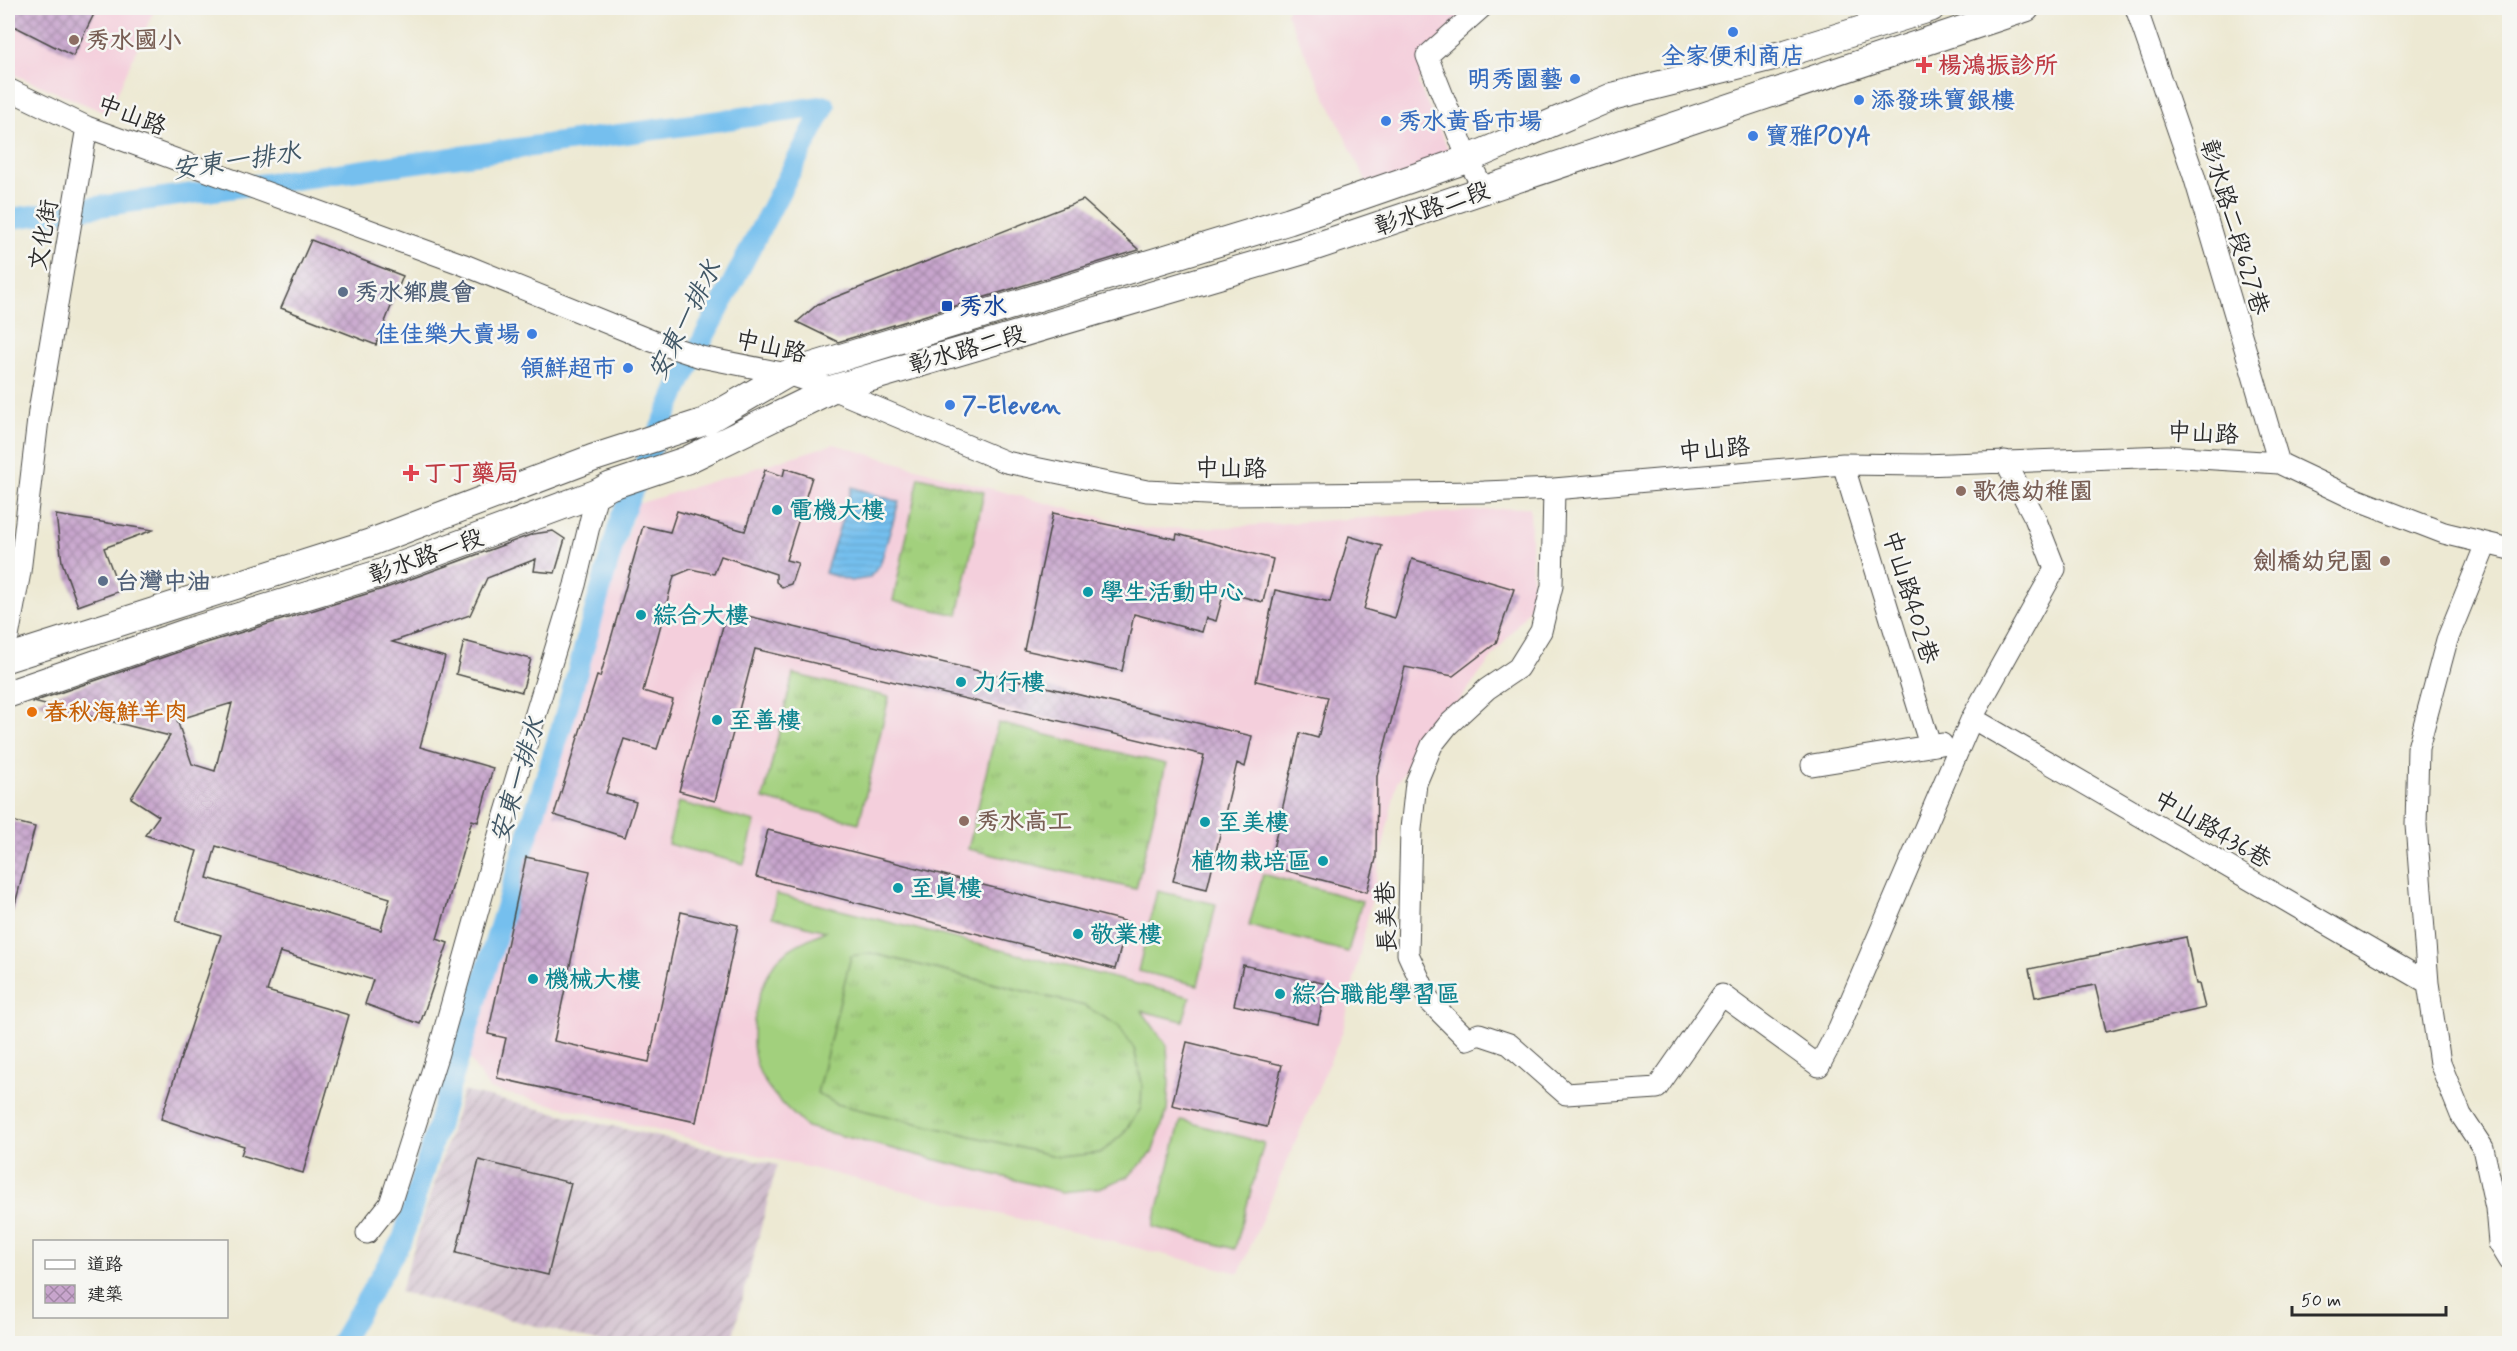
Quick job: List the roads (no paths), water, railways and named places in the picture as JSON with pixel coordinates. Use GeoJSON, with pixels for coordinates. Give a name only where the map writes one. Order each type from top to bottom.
{"type":"FeatureCollection","features":[{"type":"Feature","properties":{"kind":"main road","name":"彰水路二段"},"geometry":{"type":"LineString","coordinates":[[788,374],[1289,221],[1468,159],[1614,96],[1787,53],[1931,8]]}},
{"type":"Feature","properties":{"kind":"main road","name":"彰水路二段"},"geometry":{"type":"LineString","coordinates":[[832,389],[1302,251],[2025,8]]}},
{"type":"Feature","properties":{"kind":"main road"},"geometry":{"type":"LineString","coordinates":[[1289,221],[1302,251]]}},
{"type":"Feature","properties":{"kind":"main road","name":"彰水路一段"},"geometry":{"type":"LineString","coordinates":[[8,658],[369,543],[593,458],[704,422],[788,374]]}},
{"type":"Feature","properties":{"kind":"main road","name":"彰水路一段"},"geometry":{"type":"LineString","coordinates":[[8,694],[188,632],[381,573],[687,460],[832,389]]}},
{"type":"Feature","properties":{"kind":"street"},"geometry":{"type":"LineString","coordinates":[[1481,8],[1426,56],[1468,159],[1484,190]]}},
{"type":"Feature","properties":{"kind":"street","name":"彰水路二段627巷"},"geometry":{"type":"LineString","coordinates":[[2136,8],[2194,176],[2279,463]]}},
{"type":"Feature","properties":{"kind":"street","name":"中山路"},"geometry":{"type":"LineString","coordinates":[[8,88],[87,127],[462,264],[652,340],[701,357],[788,374],[832,389],[1006,462],[1147,491],[1226,495],[1554,489],[1843,464],[2054,462],[2167,456],[2279,463],[2353,498],[2444,533],[2510,549]]}},
{"type":"Feature","properties":{"kind":"street","name":"文化街"},"geometry":{"type":"LineString","coordinates":[[8,637],[20,572],[39,411],[87,127]]}},
{"type":"Feature","properties":{"kind":"street"},"geometry":{"type":"LineString","coordinates":[[1812,765],[1930,745],[1962,742],[1972,718],[2055,569],[2035,518],[2005,461]]}},
{"type":"Feature","properties":{"kind":"street","name":"中山路402巷"},"geometry":{"type":"LineString","coordinates":[[1843,464],[1930,745]]}},
{"type":"Feature","properties":{"kind":"street","name":"長美巷"},"geometry":{"type":"LineString","coordinates":[[1554,489],[1552,586],[1541,631],[1518,668],[1487,689],[1448,725],[1432,746],[1416,783],[1411,829],[1408,954],[1430,1002],[1467,1039],[1479,1034],[1509,1044],[1566,1094],[1657,1088],[1722,995],[1818,1066],[1839,1028],[1962,742]]}},
{"type":"Feature","properties":{"kind":"street"},"geometry":{"type":"LineString","coordinates":[[367,1233],[390,1204],[438,1053],[499,835],[604,490]]}},
{"type":"Feature","properties":{"kind":"street"},"geometry":{"type":"LineString","coordinates":[[2486,544],[2447,640],[2418,748],[2416,825],[2428,983],[2440,1063],[2461,1115],[2483,1148],[2496,1208],[2499,1243],[2510,1261]]}},
{"type":"Feature","properties":{"kind":"street","name":"中山路436巷"},"geometry":{"type":"LineString","coordinates":[[1972,718],[2428,983]]}},
{"type":"Feature","properties":{"kind":"water"},"geometry":{"type":"Polygon","coordinates":[[[852,487],[899,502],[880,565],[869,578],[851,581],[825,573],[852,487]]]}},
{"type":"Feature","properties":{"kind":"waterway","name":"安東一排水"},"geometry":{"type":"LineString","coordinates":[[8,219],[825,106],[682,379],[621,517],[566,712],[403,1238],[340,1344]]}},
{"type":"Feature","properties":{"kind":"place","name":"全家便利商店"},"geometry":{"type":"Point","coordinates":[1733,32]}},
{"type":"Feature","properties":{"kind":"place","name":"秀水國小"},"geometry":{"type":"Point","coordinates":[74,40]}},
{"type":"Feature","properties":{"kind":"place","name":"楊鴻振診所"},"geometry":{"type":"Point","coordinates":[1924,65]}},
{"type":"Feature","properties":{"kind":"place","name":"明秀園藝"},"geometry":{"type":"Point","coordinates":[1575,79]}},
{"type":"Feature","properties":{"kind":"place","name":"添發珠寶銀樓"},"geometry":{"type":"Point","coordinates":[1859,100]}},
{"type":"Feature","properties":{"kind":"place","name":"秀水黃昏市場"},"geometry":{"type":"Point","coordinates":[1386,121]}},
{"type":"Feature","properties":{"kind":"place","name":"寶雅POYA"},"geometry":{"type":"Point","coordinates":[1753,136]}},
{"type":"Feature","properties":{"kind":"place","name":"秀水鄉農會"},"geometry":{"type":"Point","coordinates":[343,292]}},
{"type":"Feature","properties":{"kind":"place","name":"秀水"},"geometry":{"type":"Point","coordinates":[947,306]}},
{"type":"Feature","properties":{"kind":"place","name":"佳佳樂大賣場"},"geometry":{"type":"Point","coordinates":[532,334]}},
{"type":"Feature","properties":{"kind":"place","name":"領鮮超市"},"geometry":{"type":"Point","coordinates":[628,368]}},
{"type":"Feature","properties":{"kind":"place","name":"7-Eleven"},"geometry":{"type":"Point","coordinates":[950,405]}},
{"type":"Feature","properties":{"kind":"place","name":"丁丁藥局"},"geometry":{"type":"Point","coordinates":[411,473]}},
{"type":"Feature","properties":{"kind":"place","name":"歌德幼稚園"},"geometry":{"type":"Point","coordinates":[1961,491]}},
{"type":"Feature","properties":{"kind":"place","name":"電機大樓"},"geometry":{"type":"Point","coordinates":[777,510]}},
{"type":"Feature","properties":{"kind":"place","name":"劍橋幼兒園"},"geometry":{"type":"Point","coordinates":[2385,561]}},
{"type":"Feature","properties":{"kind":"place","name":"台灣中油"},"geometry":{"type":"Point","coordinates":[103,581]}},
{"type":"Feature","properties":{"kind":"place","name":"學生活動中心"},"geometry":{"type":"Point","coordinates":[1088,592]}},
{"type":"Feature","properties":{"kind":"place","name":"綜合大樓"},"geometry":{"type":"Point","coordinates":[641,615]}},
{"type":"Feature","properties":{"kind":"place","name":"力行樓"},"geometry":{"type":"Point","coordinates":[961,682]}},
{"type":"Feature","properties":{"kind":"place","name":"春秋海鮮羊肉"},"geometry":{"type":"Point","coordinates":[32,712]}},
{"type":"Feature","properties":{"kind":"place","name":"至善樓"},"geometry":{"type":"Point","coordinates":[717,720]}},
{"type":"Feature","properties":{"kind":"place","name":"秀水高工"},"geometry":{"type":"Point","coordinates":[964,821]}},
{"type":"Feature","properties":{"kind":"place","name":"至美樓"},"geometry":{"type":"Point","coordinates":[1205,822]}},
{"type":"Feature","properties":{"kind":"place","name":"植物栽培區"},"geometry":{"type":"Point","coordinates":[1323,861]}},
{"type":"Feature","properties":{"kind":"place","name":"至真樓"},"geometry":{"type":"Point","coordinates":[898,888]}},
{"type":"Feature","properties":{"kind":"place","name":"敬業樓"},"geometry":{"type":"Point","coordinates":[1078,934]}},
{"type":"Feature","properties":{"kind":"place","name":"機械大樓"},"geometry":{"type":"Point","coordinates":[533,979]}},
{"type":"Feature","properties":{"kind":"place","name":"綜合職能學習區"},"geometry":{"type":"Point","coordinates":[1280,994]}}]}
